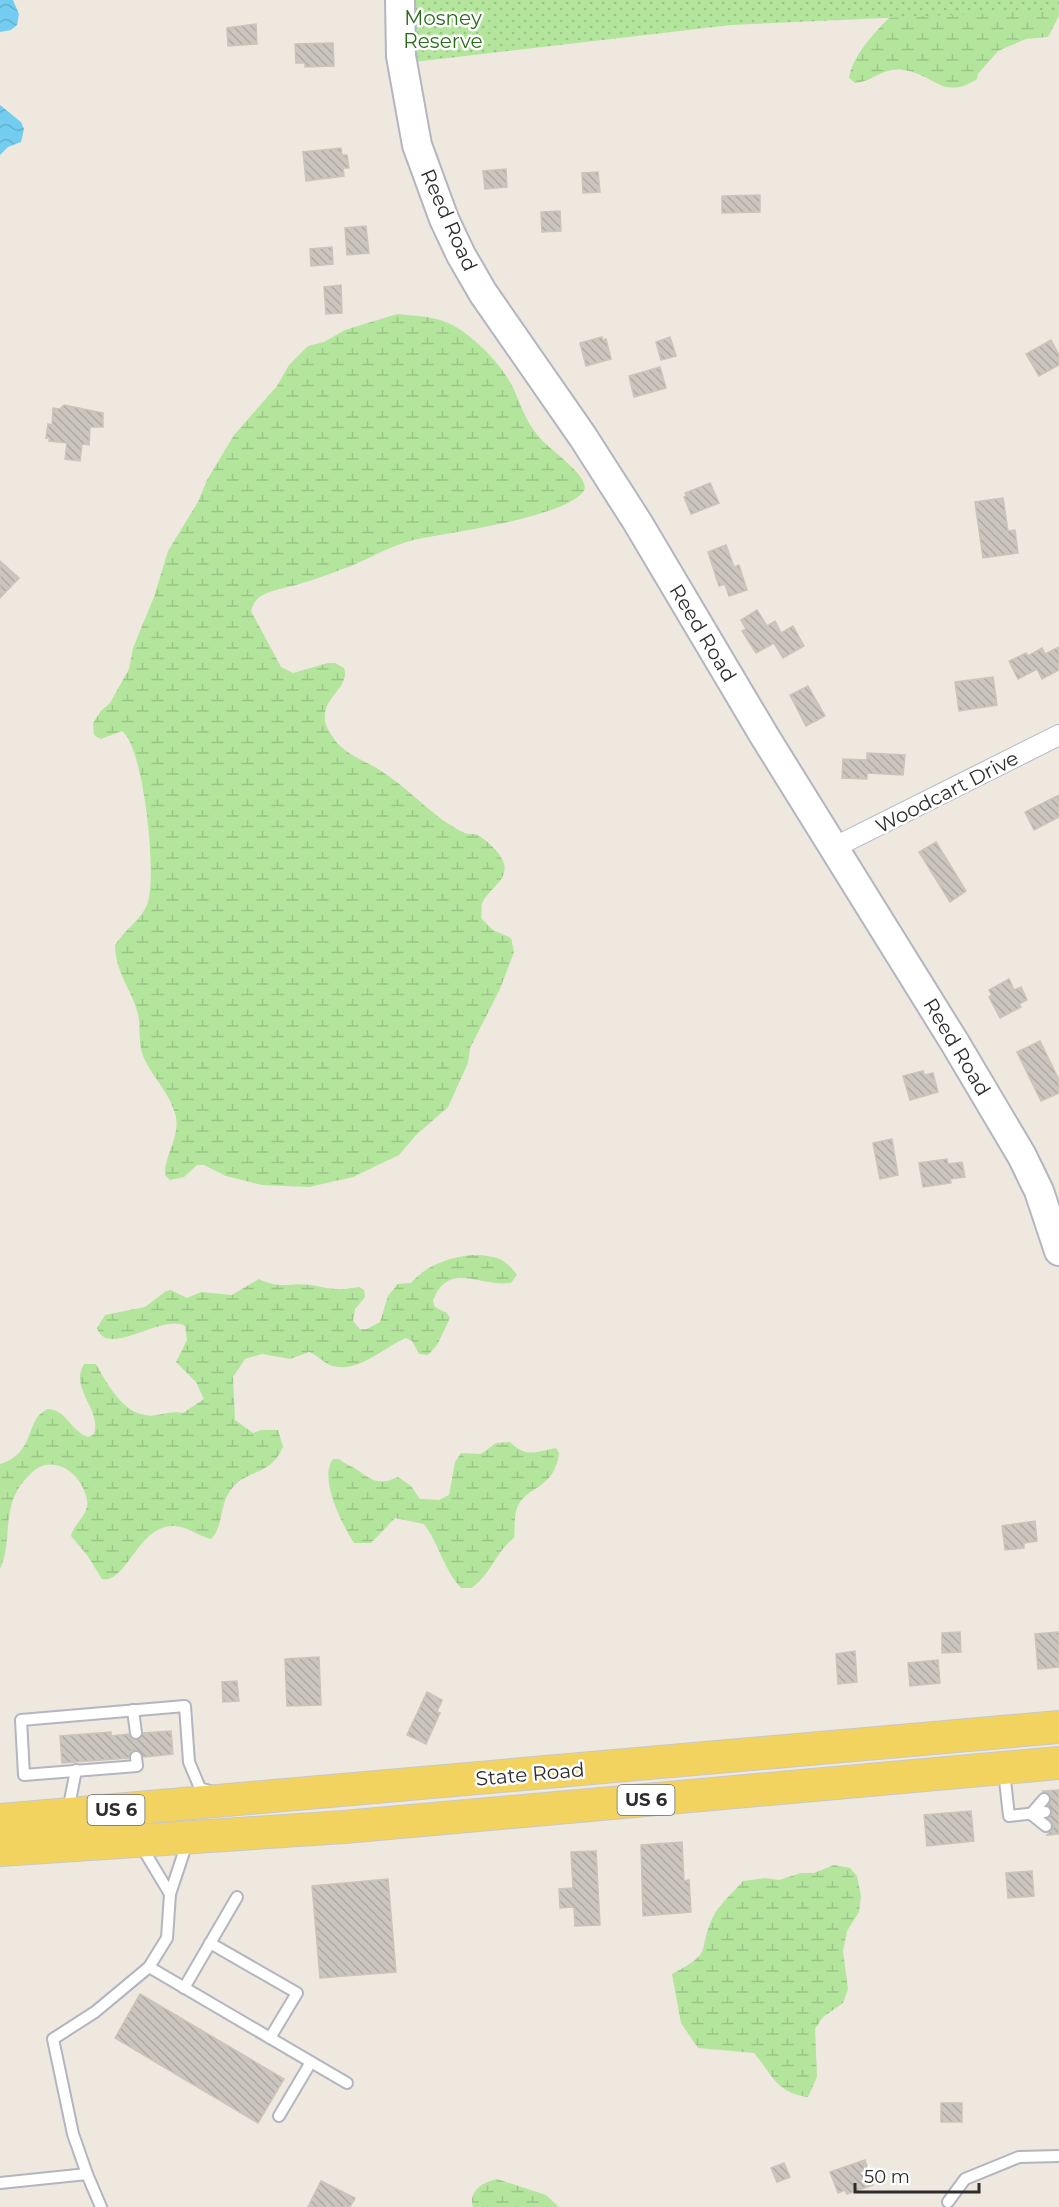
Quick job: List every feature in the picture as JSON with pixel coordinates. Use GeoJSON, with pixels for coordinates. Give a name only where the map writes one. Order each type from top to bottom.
{"type":"FeatureCollection","features":[{"type":"Feature","properties":{"kind":"main road","name":"State Road"},"geometry":{"type":"LineString","coordinates":[[0,1850],[68,1815],[1059,1727]]}},
{"type":"Feature","properties":{"kind":"main road","name":"State Road"},"geometry":{"type":"LineString","coordinates":[[0,1820],[37,1832],[138,1841],[1059,1763]]}},
{"type":"Feature","properties":{"kind":"street","name":"Reed Road"},"geometry":{"type":"LineString","coordinates":[[400,0],[401,56],[417,145],[445,222],[461,255],[483,293],[583,437],[632,513],[765,737],[835,847],[1022,1156],[1040,1191],[1059,1251]]}},
{"type":"Feature","properties":{"kind":"street","name":"Woodcart Drive"},"geometry":{"type":"LineString","coordinates":[[835,847],[1059,735]]}},
{"type":"Feature","properties":{"kind":"lane"},"geometry":{"type":"LineString","coordinates":[[136,1757],[137,1766],[24,1775],[21,1720],[184,1706],[189,1762],[200,1788],[232,1800]]}},
{"type":"Feature","properties":{"kind":"lane"},"geometry":{"type":"LineString","coordinates":[[133,1710],[136,1733]]}},
{"type":"Feature","properties":{"kind":"lane"},"geometry":{"type":"LineString","coordinates":[[1004,1768],[1009,1816],[1045,1812]]}},
{"type":"Feature","properties":{"kind":"lane"},"geometry":{"type":"LineString","coordinates":[[68,1815],[76,1770]]}},
{"type":"Feature","properties":{"kind":"lane"},"geometry":{"type":"LineString","coordinates":[[1031,1814],[1044,1799]]}},
{"type":"Feature","properties":{"kind":"lane"},"geometry":{"type":"LineString","coordinates":[[1031,1814],[1046,1826]]}},
{"type":"Feature","properties":{"kind":"lane"},"geometry":{"type":"LineString","coordinates":[[101,2207],[73,2134],[53,2039],[95,2012],[149,1967],[168,1938],[170,1894],[189,1838]]}},
{"type":"Feature","properties":{"kind":"lane"},"geometry":{"type":"LineString","coordinates":[[138,1841],[170,1894]]}},
{"type":"Feature","properties":{"kind":"lane"},"geometry":{"type":"LineString","coordinates":[[184,1988],[237,1897]]}},
{"type":"Feature","properties":{"kind":"lane"},"geometry":{"type":"LineString","coordinates":[[210,1943],[297,1993],[270,2038]]}},
{"type":"Feature","properties":{"kind":"lane"},"geometry":{"type":"LineString","coordinates":[[149,1967],[347,2083]]}},
{"type":"Feature","properties":{"kind":"lane"},"geometry":{"type":"LineString","coordinates":[[279,2116],[311,2062]]}},
{"type":"Feature","properties":{"kind":"lane"},"geometry":{"type":"LineString","coordinates":[[948,2202],[964,2179],[1019,2157],[1059,2156]]}},
{"type":"Feature","properties":{"kind":"lane"},"geometry":{"type":"LineString","coordinates":[[0,2183],[87,2174]]}},
{"type":"Feature","properties":{"kind":"green space","name":"Mosney Reserve"},"geometry":{"type":"Polygon","coordinates":[[[410,0],[1059,0],[1059,10],[731,25],[414,62],[410,0]]]}},
{"type":"Feature","properties":{"kind":"green space"},"geometry":{"type":"Polygon","coordinates":[[[910,0],[1059,0],[1059,16],[1048,37],[1026,39],[998,51],[978,74],[977,79],[956,88],[940,85],[904,70],[890,71],[855,83],[849,78],[864,46],[882,25],[910,0]]]}},
{"type":"Feature","properties":{"kind":"green space"},"geometry":{"type":"Polygon","coordinates":[[[397,314],[441,320],[457,327],[480,345],[506,375],[533,429],[577,472],[585,486],[583,492],[572,501],[532,516],[404,543],[351,566],[261,596],[251,611],[281,667],[293,673],[328,663],[335,663],[344,668],[343,682],[326,708],[325,716],[326,725],[338,744],[394,780],[443,820],[465,833],[478,835],[499,853],[505,868],[504,874],[482,904],[481,918],[493,930],[511,938],[514,952],[500,989],[470,1048],[468,1063],[448,1107],[416,1135],[399,1155],[353,1177],[309,1187],[262,1185],[226,1176],[204,1165],[197,1165],[184,1177],[170,1180],[165,1175],[165,1168],[176,1132],[176,1117],[166,1093],[143,1056],[138,1014],[118,965],[115,945],[147,905],[151,869],[147,814],[137,761],[130,742],[122,731],[101,739],[94,735],[93,723],[110,703],[129,669],[133,648],[154,597],[168,551],[198,502],[207,480],[234,435],[277,386],[289,365],[308,346],[324,342],[345,330],[397,314]]]}},
{"type":"Feature","properties":{"kind":"green space"},"geometry":{"type":"Polygon","coordinates":[[[470,1255],[497,1258],[508,1264],[517,1275],[511,1283],[466,1278],[447,1281],[439,1289],[433,1301],[435,1307],[447,1313],[450,1318],[437,1345],[428,1355],[419,1354],[412,1341],[406,1338],[370,1359],[350,1366],[330,1365],[309,1352],[290,1359],[262,1354],[245,1359],[233,1377],[235,1420],[253,1433],[261,1430],[278,1430],[283,1447],[271,1464],[243,1479],[230,1491],[224,1503],[218,1528],[211,1539],[180,1527],[162,1528],[142,1543],[119,1573],[111,1578],[102,1579],[87,1555],[71,1536],[86,1510],[87,1500],[82,1486],[67,1469],[45,1465],[28,1476],[12,1502],[0,1569],[0,1464],[12,1459],[20,1452],[36,1420],[48,1409],[60,1413],[83,1435],[89,1437],[94,1434],[94,1416],[80,1382],[80,1373],[84,1364],[96,1364],[122,1402],[136,1412],[145,1415],[183,1413],[204,1399],[196,1382],[176,1362],[187,1340],[185,1326],[163,1325],[124,1338],[112,1339],[103,1336],[97,1328],[105,1315],[145,1307],[166,1291],[171,1290],[187,1298],[201,1292],[232,1295],[259,1279],[280,1285],[304,1284],[339,1289],[359,1287],[364,1290],[365,1297],[355,1309],[353,1321],[360,1329],[367,1329],[380,1322],[388,1296],[398,1284],[411,1283],[423,1272],[438,1264],[470,1255]]]}},
{"type":"Feature","properties":{"kind":"green space"},"geometry":{"type":"Polygon","coordinates":[[[510,1442],[526,1452],[556,1448],[559,1453],[556,1465],[546,1481],[521,1501],[516,1511],[514,1538],[502,1549],[484,1577],[471,1588],[461,1588],[455,1580],[424,1524],[395,1518],[371,1543],[354,1543],[344,1525],[330,1489],[329,1467],[333,1459],[339,1459],[377,1481],[382,1482],[398,1477],[411,1486],[420,1499],[439,1500],[449,1495],[455,1462],[461,1453],[481,1454],[496,1443],[510,1442]]]}},
{"type":"Feature","properties":{"kind":"green space"},"geometry":{"type":"Polygon","coordinates":[[[834,1865],[850,1868],[857,1876],[861,1896],[859,1912],[847,1931],[843,1951],[848,1989],[843,2003],[823,2017],[815,2029],[817,2077],[808,2097],[797,2095],[782,2087],[754,2053],[698,2048],[681,2023],[672,1974],[700,1955],[716,1912],[743,1881],[765,1878],[779,1880],[801,1873],[814,1873],[834,1865]]]}},
{"type":"Feature","properties":{"kind":"green space"},"geometry":{"type":"Polygon","coordinates":[[[497,2179],[546,2195],[559,2207],[473,2207],[473,2196],[478,2188],[497,2179]]]}},
{"type":"Feature","properties":{"kind":"water"},"geometry":{"type":"Polygon","coordinates":[[[0,0],[13,0],[19,14],[17,25],[11,30],[0,32],[0,0]]]}},
{"type":"Feature","properties":{"kind":"water"},"geometry":{"type":"Polygon","coordinates":[[[0,105],[21,122],[24,129],[21,142],[8,147],[0,155],[0,105]]]}},
{"type":"Feature","properties":{"kind":"building"},"geometry":{"type":"Polygon","coordinates":[[[256,24],[257,44],[228,46],[227,28],[256,24]]]}},
{"type":"Feature","properties":{"kind":"building"},"geometry":{"type":"Polygon","coordinates":[[[333,43],[334,66],[305,67],[305,63],[296,63],[295,44],[333,43]]]}},
{"type":"Feature","properties":{"kind":"building"},"geometry":{"type":"Polygon","coordinates":[[[341,148],[342,155],[347,155],[349,168],[343,168],[344,176],[306,181],[303,152],[341,148]]]}},
{"type":"Feature","properties":{"kind":"building"},"geometry":{"type":"Polygon","coordinates":[[[506,169],[507,187],[485,189],[483,171],[506,169]]]}},
{"type":"Feature","properties":{"kind":"building"},"geometry":{"type":"Polygon","coordinates":[[[598,172],[600,192],[583,193],[582,173],[598,172]]]}},
{"type":"Feature","properties":{"kind":"building"},"geometry":{"type":"Polygon","coordinates":[[[760,195],[760,212],[722,213],[722,196],[760,195]]]}},
{"type":"Feature","properties":{"kind":"building"},"geometry":{"type":"Polygon","coordinates":[[[560,211],[561,231],[542,232],[541,212],[560,211]]]}},
{"type":"Feature","properties":{"kind":"building"},"geometry":{"type":"Polygon","coordinates":[[[366,226],[369,253],[347,255],[345,228],[366,226]]]}},
{"type":"Feature","properties":{"kind":"building"},"geometry":{"type":"Polygon","coordinates":[[[332,247],[333,264],[311,266],[310,249],[332,247]]]}},
{"type":"Feature","properties":{"kind":"building"},"geometry":{"type":"Polygon","coordinates":[[[341,285],[342,313],[326,314],[324,287],[341,285]]]}},
{"type":"Feature","properties":{"kind":"building"},"geometry":{"type":"Polygon","coordinates":[[[602,337],[603,340],[606,339],[611,359],[586,366],[580,343],[602,337]]]}},
{"type":"Feature","properties":{"kind":"building"},"geometry":{"type":"Polygon","coordinates":[[[670,337],[676,356],[661,360],[656,342],[670,337]]]}},
{"type":"Feature","properties":{"kind":"building"},"geometry":{"type":"Polygon","coordinates":[[[1051,340],[1059,355],[1059,365],[1039,376],[1026,354],[1051,340]]]}},
{"type":"Feature","properties":{"kind":"building"},"geometry":{"type":"Polygon","coordinates":[[[660,367],[666,388],[634,397],[629,376],[660,367]]]}},
{"type":"Feature","properties":{"kind":"building"},"geometry":{"type":"Polygon","coordinates":[[[64,405],[103,413],[103,427],[90,427],[89,445],[82,444],[80,461],[65,459],[67,443],[49,441],[50,438],[46,438],[48,424],[52,425],[53,408],[60,409],[64,405]]]}},
{"type":"Feature","properties":{"kind":"building"},"geometry":{"type":"Polygon","coordinates":[[[710,483],[719,503],[691,514],[684,497],[687,496],[685,493],[710,483]]]}},
{"type":"Feature","properties":{"kind":"building"},"geometry":{"type":"Polygon","coordinates":[[[1003,498],[1008,531],[1015,530],[1018,553],[983,558],[975,502],[1003,498]]]}},
{"type":"Feature","properties":{"kind":"building"},"geometry":{"type":"Polygon","coordinates":[[[726,545],[734,567],[739,565],[747,590],[729,596],[725,584],[719,586],[708,552],[726,545]]]}},
{"type":"Feature","properties":{"kind":"building"},"geometry":{"type":"Polygon","coordinates":[[[0,561],[19,578],[0,598],[0,561]]]}},
{"type":"Feature","properties":{"kind":"building"},"geometry":{"type":"Polygon","coordinates":[[[757,610],[767,626],[775,621],[781,633],[793,626],[804,646],[783,658],[774,643],[756,653],[742,631],[746,629],[741,620],[757,610]]]}},
{"type":"Feature","properties":{"kind":"building"},"geometry":{"type":"Polygon","coordinates":[[[1059,647],[1059,670],[1042,679],[1037,669],[1018,679],[1009,661],[1026,653],[1028,656],[1042,648],[1045,654],[1059,647]]]}},
{"type":"Feature","properties":{"kind":"building"},"geometry":{"type":"Polygon","coordinates":[[[993,677],[997,705],[959,711],[955,682],[993,677]]]}},
{"type":"Feature","properties":{"kind":"building"},"geometry":{"type":"Polygon","coordinates":[[[808,686],[825,716],[806,726],[790,695],[808,686]]]}},
{"type":"Feature","properties":{"kind":"building"},"geometry":{"type":"Polygon","coordinates":[[[867,753],[905,755],[903,775],[867,773],[867,779],[842,778],[843,759],[867,760],[867,753]]]}},
{"type":"Feature","properties":{"kind":"building"},"geometry":{"type":"Polygon","coordinates":[[[1059,795],[1059,817],[1034,830],[1025,812],[1059,795]]]}},
{"type":"Feature","properties":{"kind":"building"},"geometry":{"type":"Polygon","coordinates":[[[936,842],[966,891],[950,902],[919,852],[936,842]]]}},
{"type":"Feature","properties":{"kind":"building"},"geometry":{"type":"Polygon","coordinates":[[[1009,979],[1014,990],[1021,987],[1027,1000],[1019,1004],[1021,1007],[1000,1018],[989,997],[992,995],[989,990],[1009,979]]]}},
{"type":"Feature","properties":{"kind":"building"},"geometry":{"type":"Polygon","coordinates":[[[1040,1041],[1059,1080],[1059,1093],[1041,1101],[1017,1052],[1040,1041]]]}},
{"type":"Feature","properties":{"kind":"building"},"geometry":{"type":"Polygon","coordinates":[[[923,1071],[924,1075],[933,1073],[938,1092],[910,1100],[903,1076],[923,1071]]]}},
{"type":"Feature","properties":{"kind":"building"},"geometry":{"type":"Polygon","coordinates":[[[892,1139],[898,1175],[880,1179],[873,1143],[892,1139]]]}},
{"type":"Feature","properties":{"kind":"building"},"geometry":{"type":"Polygon","coordinates":[[[947,1159],[948,1164],[962,1162],[965,1177],[950,1179],[951,1183],[923,1187],[919,1163],[947,1159]]]}},
{"type":"Feature","properties":{"kind":"building"},"geometry":{"type":"Polygon","coordinates":[[[1035,1521],[1037,1541],[1024,1543],[1024,1548],[1005,1550],[1002,1526],[1035,1521]]]}},
{"type":"Feature","properties":{"kind":"building"},"geometry":{"type":"Polygon","coordinates":[[[960,1632],[961,1652],[942,1653],[942,1633],[960,1632]]]}},
{"type":"Feature","properties":{"kind":"building"},"geometry":{"type":"Polygon","coordinates":[[[1059,1632],[1059,1667],[1038,1669],[1035,1634],[1059,1632]]]}},
{"type":"Feature","properties":{"kind":"building"},"geometry":{"type":"Polygon","coordinates":[[[855,1651],[857,1682],[838,1684],[836,1654],[855,1651]]]}},
{"type":"Feature","properties":{"kind":"building"},"geometry":{"type":"Polygon","coordinates":[[[319,1657],[321,1705],[287,1706],[285,1659],[319,1657]]]}},
{"type":"Feature","properties":{"kind":"building"},"geometry":{"type":"Polygon","coordinates":[[[938,1660],[940,1683],[910,1686],[908,1663],[938,1660]]]}},
{"type":"Feature","properties":{"kind":"building"},"geometry":{"type":"Polygon","coordinates":[[[237,1681],[239,1701],[223,1702],[222,1682],[237,1681]]]}},
{"type":"Feature","properties":{"kind":"building"},"geometry":{"type":"Polygon","coordinates":[[[427,1692],[442,1700],[437,1712],[440,1713],[426,1744],[407,1735],[427,1692]]]}},
{"type":"Feature","properties":{"kind":"building"},"geometry":{"type":"Polygon","coordinates":[[[171,1731],[173,1754],[144,1757],[136,1750],[131,1751],[129,1758],[62,1763],[60,1736],[111,1732],[111,1736],[129,1734],[136,1740],[143,1733],[171,1731]]]}},
{"type":"Feature","properties":{"kind":"building"},"geometry":{"type":"Polygon","coordinates":[[[1059,1790],[1059,1834],[1047,1835],[1053,1828],[1049,1818],[1052,1812],[1048,1805],[1051,1796],[1043,1791],[1059,1790]]]}},
{"type":"Feature","properties":{"kind":"building"},"geometry":{"type":"Polygon","coordinates":[[[971,1811],[974,1841],[927,1846],[924,1815],[971,1811]]]}},
{"type":"Feature","properties":{"kind":"building"},"geometry":{"type":"Polygon","coordinates":[[[682,1842],[684,1881],[689,1880],[691,1912],[643,1916],[641,1845],[682,1842]]]}},
{"type":"Feature","properties":{"kind":"building"},"geometry":{"type":"Polygon","coordinates":[[[596,1851],[600,1925],[575,1926],[574,1907],[560,1908],[559,1889],[573,1888],[571,1852],[596,1851]]]}},
{"type":"Feature","properties":{"kind":"building"},"geometry":{"type":"Polygon","coordinates":[[[1032,1871],[1034,1896],[1008,1898],[1006,1873],[1032,1871]]]}},
{"type":"Feature","properties":{"kind":"building"},"geometry":{"type":"Polygon","coordinates":[[[388,1879],[396,1972],[320,1978],[312,1886],[388,1879]]]}},
{"type":"Feature","properties":{"kind":"building"},"geometry":{"type":"Polygon","coordinates":[[[140,1994],[284,2079],[258,2123],[115,2038],[140,1994]]]}},
{"type":"Feature","properties":{"kind":"building"},"geometry":{"type":"Polygon","coordinates":[[[941,2103],[962,2103],[962,2122],[941,2122],[941,2103]]]}},
{"type":"Feature","properties":{"kind":"building"},"geometry":{"type":"Polygon","coordinates":[[[865,2160],[873,2185],[847,2194],[845,2190],[838,2193],[830,2172],[865,2160]]]}},
{"type":"Feature","properties":{"kind":"building"},"geometry":{"type":"Polygon","coordinates":[[[784,2163],[790,2177],[777,2182],[771,2168],[784,2163]]]}},
{"type":"Feature","properties":{"kind":"building"},"geometry":{"type":"Polygon","coordinates":[[[321,2181],[355,2198],[350,2207],[308,2207],[321,2181]]]}}]}
